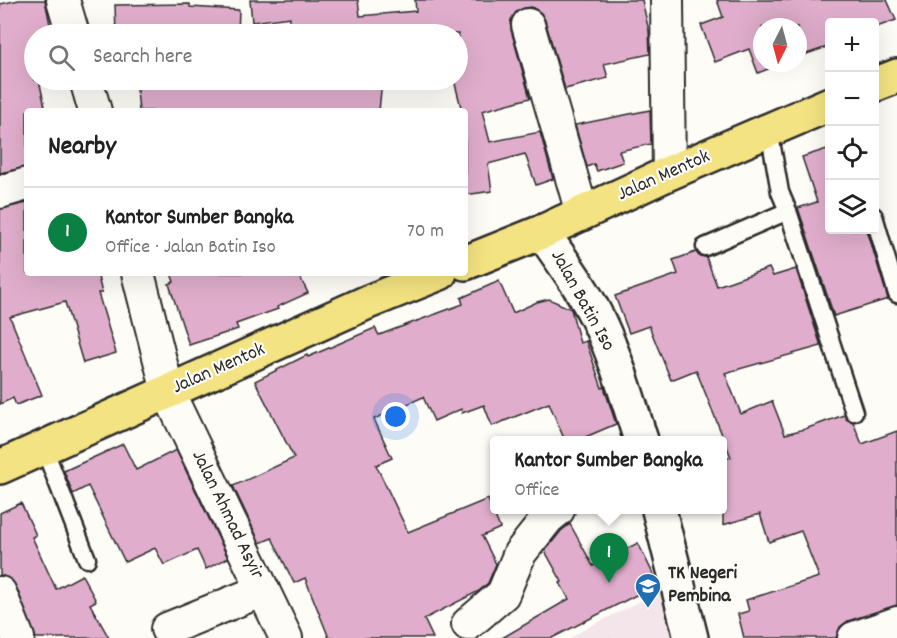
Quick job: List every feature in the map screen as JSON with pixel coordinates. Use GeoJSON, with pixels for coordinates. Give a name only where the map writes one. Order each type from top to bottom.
{"type":"FeatureCollection","features":[{"type":"Feature","properties":{"kind":"highway"},"geometry":{"type":"LineString","coordinates":[[879,84],[897,76]]}},
{"type":"Feature","properties":{"kind":"highway","name":"Jalan Mentok"},"geometry":{"type":"LineString","coordinates":[[468,262],[825,106]]}},
{"type":"Feature","properties":{"kind":"highway","name":"Jalan Mentok"},"geometry":{"type":"LineString","coordinates":[[0,467],[358,307],[433,276]]}},
{"type":"Feature","properties":{"kind":"street"},"geometry":{"type":"LineString","coordinates":[[63,0],[70,24]]}},
{"type":"Feature","properties":{"kind":"street"},"geometry":{"type":"LineString","coordinates":[[667,0],[669,173]]}},
{"type":"Feature","properties":{"kind":"street"},"geometry":{"type":"LineString","coordinates":[[528,25],[582,213]]}},
{"type":"Feature","properties":{"kind":"street"},"geometry":{"type":"LineString","coordinates":[[89,90],[94,108]]}},
{"type":"Feature","properties":{"kind":"street"},"geometry":{"type":"LineString","coordinates":[[0,192],[24,185]]}},
{"type":"Feature","properties":{"kind":"street","name":"Jalan Batin Iso"},"geometry":{"type":"LineString","coordinates":[[542,231],[598,320],[615,359],[639,436]]}},
{"type":"Feature","properties":{"kind":"street","name":"Jalan Ahmad Asyir"},"geometry":{"type":"LineString","coordinates":[[139,276],[168,392],[286,638]]}},
{"type":"Feature","properties":{"kind":"street"},"geometry":{"type":"LineString","coordinates":[[468,624],[503,594],[520,553],[553,514]]}},
{"type":"Feature","properties":{"kind":"street"},"geometry":{"type":"LineString","coordinates":[[660,514],[691,638]]}},
{"type":"Feature","properties":{"kind":"street"},"geometry":{"type":"LineString","coordinates":[[167,629],[263,590]]}},
{"type":"Feature","properties":{"kind":"street"},"geometry":{"type":"LineString","coordinates":[[0,593],[18,638]]}},
{"type":"Feature","properties":{"kind":"street"},"geometry":{"type":"LineString","coordinates":[[854,638],[897,623]]}},
{"type":"Feature","properties":{"kind":"lane"},"geometry":{"type":"LineString","coordinates":[[769,130],[780,192],[854,412]]}},
{"type":"Feature","properties":{"kind":"lane"},"geometry":{"type":"LineString","coordinates":[[705,247],[788,211]]}},
{"type":"Feature","properties":{"kind":"lane"},"geometry":{"type":"LineString","coordinates":[[879,233],[897,294]]}},
{"type":"Feature","properties":{"kind":"lane"},"geometry":{"type":"LineString","coordinates":[[44,448],[87,559]]}},
{"type":"Feature","properties":{"kind":"shaded area","name":"TK Negeri Pembina"},"geometry":{"type":"Polygon","coordinates":[[[665,589],[679,638],[570,638],[585,629],[665,589]]]}},
{"type":"Feature","properties":{"kind":"building"},"geometry":{"type":"Polygon","coordinates":[[[19,0],[45,0],[50,24],[24,24],[24,90],[41,90],[45,108],[24,108],[24,168],[0,173],[0,4],[19,0]]]}},
{"type":"Feature","properties":{"kind":"building"},"geometry":{"type":"Polygon","coordinates":[[[250,0],[358,0],[360,16],[416,11],[415,0],[642,0],[649,31],[650,54],[604,64],[608,78],[565,89],[541,13],[532,7],[516,12],[511,20],[511,30],[530,98],[482,111],[490,142],[540,132],[553,179],[536,185],[525,154],[488,164],[492,191],[468,195],[468,108],[461,108],[457,90],[468,90],[468,24],[290,24],[290,17],[252,22],[250,0]]]}},
{"type":"Feature","properties":{"kind":"building"},"geometry":{"type":"Polygon","coordinates":[[[717,0],[887,0],[896,20],[879,26],[879,18],[825,18],[825,48],[807,54],[807,18],[753,18],[753,60],[749,49],[715,62],[701,25],[723,17],[717,0]]]}},
{"type":"Feature","properties":{"kind":"building"},"geometry":{"type":"Polygon","coordinates":[[[190,4],[190,7],[239,10],[238,24],[116,24],[115,5],[190,4]]]}},
{"type":"Feature","properties":{"kind":"building"},"geometry":{"type":"Polygon","coordinates":[[[137,90],[381,90],[379,108],[139,108],[137,90]]]}},
{"type":"Feature","properties":{"kind":"building"},"geometry":{"type":"Polygon","coordinates":[[[650,110],[651,144],[619,151],[623,162],[597,171],[594,164],[587,167],[575,125],[650,110]]]}},
{"type":"Feature","properties":{"kind":"building"},"geometry":{"type":"Polygon","coordinates":[[[825,150],[825,234],[868,234],[888,299],[834,316],[798,208],[817,202],[802,157],[825,150]]]}},
{"type":"Feature","properties":{"kind":"building"},"geometry":{"type":"Polygon","coordinates":[[[24,204],[24,276],[98,276],[102,293],[98,293],[116,353],[83,363],[65,302],[10,317],[42,395],[16,405],[13,398],[0,404],[0,209],[24,204]]]}},
{"type":"Feature","properties":{"kind":"building"},"geometry":{"type":"Polygon","coordinates":[[[696,252],[699,256],[706,257],[717,286],[769,268],[773,276],[796,269],[821,346],[725,373],[741,414],[772,401],[785,434],[844,415],[847,420],[853,422],[862,444],[897,431],[897,605],[848,621],[840,627],[836,638],[744,638],[738,614],[749,611],[746,600],[819,577],[801,531],[769,542],[760,514],[723,525],[723,514],[727,514],[727,458],[731,457],[727,447],[727,436],[723,436],[696,370],[671,380],[649,326],[629,333],[615,296],[678,274],[673,260],[696,252]]]}},
{"type":"Feature","properties":{"kind":"building"},"geometry":{"type":"Polygon","coordinates":[[[172,276],[300,276],[308,293],[277,307],[278,309],[236,324],[238,329],[189,345],[169,284],[174,282],[172,276]]]}},
{"type":"Feature","properties":{"kind":"building"},"geometry":{"type":"Polygon","coordinates":[[[499,281],[513,313],[549,299],[571,309],[580,343],[586,341],[616,424],[588,436],[563,436],[549,403],[492,426],[484,405],[462,413],[461,409],[434,421],[423,397],[374,419],[392,458],[376,465],[408,532],[488,499],[490,514],[494,514],[500,528],[482,536],[496,564],[488,583],[479,591],[424,619],[433,638],[329,638],[305,578],[294,583],[272,538],[260,543],[233,486],[294,458],[255,381],[307,355],[308,357],[375,328],[379,335],[463,304],[461,298],[499,281]]]}},
{"type":"Feature","properties":{"kind":"building"},"geometry":{"type":"Polygon","coordinates":[[[123,444],[136,470],[176,450],[228,558],[206,569],[197,550],[164,565],[155,548],[125,562],[88,486],[73,494],[64,471],[123,444]]]}},
{"type":"Feature","properties":{"kind":"building"},"geometry":{"type":"Polygon","coordinates":[[[21,503],[36,535],[32,537],[56,589],[82,575],[96,601],[90,604],[109,638],[36,638],[16,586],[11,579],[0,575],[0,513],[21,503]]]}},
{"type":"Feature","properties":{"kind":"building"},"geometry":{"type":"Polygon","coordinates":[[[570,524],[593,566],[638,543],[658,584],[552,638],[502,638],[569,599],[545,551],[561,531],[570,524]]]}},
{"type":"Feature","properties":{"kind":"place","name":"Kantor Sumber Bangka"},"geometry":{"type":"Point","coordinates":[609,583]}},
{"type":"Feature","properties":{"kind":"place","name":"TK Negeri Pembina"},"geometry":{"type":"Point","coordinates":[648,609]}}]}
